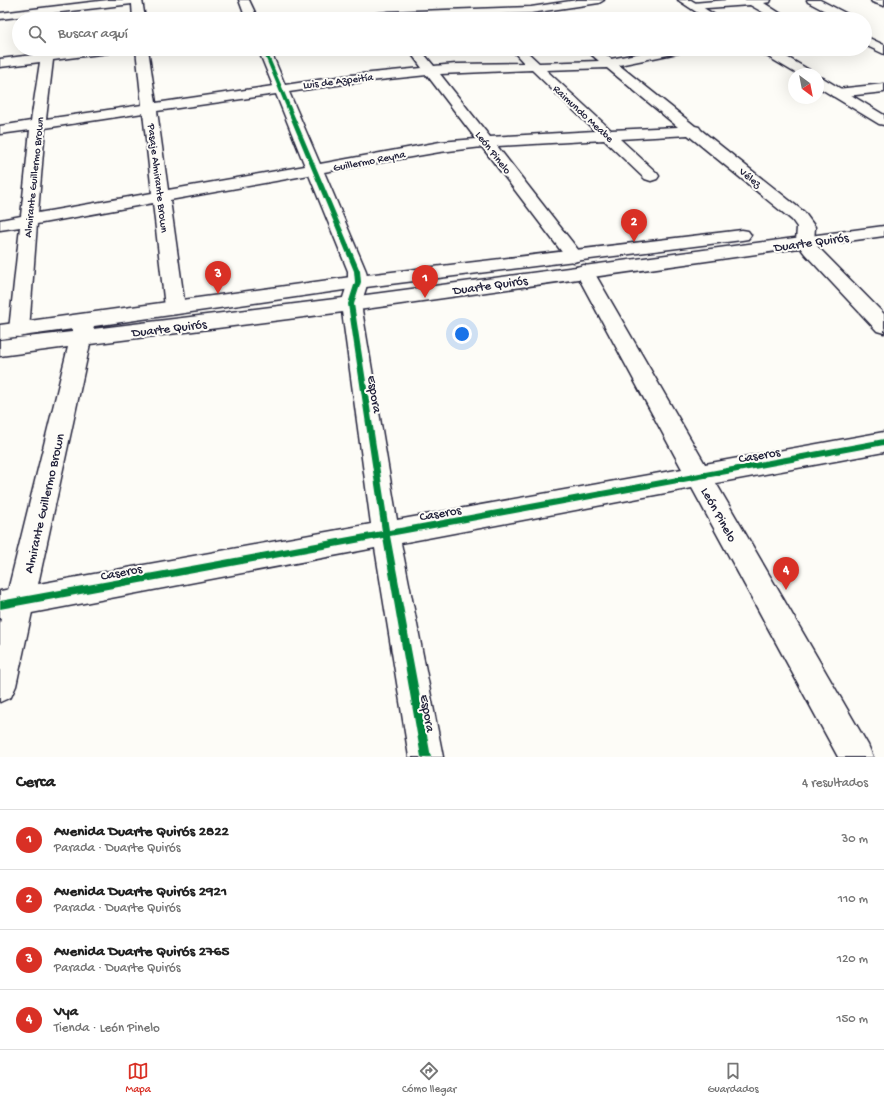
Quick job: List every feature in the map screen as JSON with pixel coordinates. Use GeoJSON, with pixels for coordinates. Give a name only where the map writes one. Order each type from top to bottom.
{"type":"FeatureCollection","features":[{"type":"Feature","properties":{"kind":"street"},"geometry":{"type":"LineString","coordinates":[[35,12],[136,0],[138,12]]}},
{"type":"Feature","properties":{"kind":"street"},"geometry":{"type":"LineString","coordinates":[[244,0],[249,12]]}},
{"type":"Feature","properties":{"kind":"street"},"geometry":{"type":"LineString","coordinates":[[468,0],[480,12]]}},
{"type":"Feature","properties":{"kind":"street"},"geometry":{"type":"LineString","coordinates":[[532,0],[547,12]]}},
{"type":"Feature","properties":{"kind":"street"},"geometry":{"type":"LineString","coordinates":[[518,12],[599,0]]}},
{"type":"Feature","properties":{"kind":"street"},"geometry":{"type":"LineString","coordinates":[[688,3],[766,0]]}},
{"type":"Feature","properties":{"kind":"street"},"geometry":{"type":"LineString","coordinates":[[812,0],[835,12]]}},
{"type":"Feature","properties":{"kind":"street"},"geometry":{"type":"LineString","coordinates":[[876,0],[884,3]]}},
{"type":"Feature","properties":{"kind":"street"},"geometry":{"type":"LineString","coordinates":[[751,1],[771,12]]}},
{"type":"Feature","properties":{"kind":"street"},"geometry":{"type":"LineString","coordinates":[[688,3],[703,12]]}},
{"type":"Feature","properties":{"kind":"street"},"geometry":{"type":"LineString","coordinates":[[380,5],[386,12]]}},
{"type":"Feature","properties":{"kind":"street"},"geometry":{"type":"LineString","coordinates":[[0,16],[12,15]]}},
{"type":"Feature","properties":{"kind":"street"},"geometry":{"type":"LineString","coordinates":[[872,44],[884,50]]}},
{"type":"Feature","properties":{"kind":"street"},"geometry":{"type":"LineString","coordinates":[[0,63],[33,56]]}},
{"type":"Feature","properties":{"kind":"street","name":"Almirante Guillermo Brown"},"geometry":{"type":"LineString","coordinates":[[9,331],[29,220],[38,124],[47,56]]}},
{"type":"Feature","properties":{"kind":"street","name":"Pasaje Almirante Brown"},"geometry":{"type":"LineString","coordinates":[[143,56],[175,307]]}},
{"type":"Feature","properties":{"kind":"street"},"geometry":{"type":"LineString","coordinates":[[267,56],[357,271],[358,282]]}},
{"type":"Feature","properties":{"kind":"street","name":"León Pinelo"},"geometry":{"type":"LineString","coordinates":[[419,56],[579,263],[856,757]]}},
{"type":"Feature","properties":{"kind":"street","name":"Raimundo Meabe"},"geometry":{"type":"LineString","coordinates":[[524,56],[651,176]]}},
{"type":"Feature","properties":{"kind":"street","name":"Vélez"},"geometry":{"type":"LineString","coordinates":[[600,56],[694,130],[798,216],[811,250],[884,326]]}},
{"type":"Feature","properties":{"kind":"street","name":"Luis de Azpeitía"},"geometry":{"type":"LineString","coordinates":[[0,130],[280,88],[429,69],[609,63],[644,56]]}},
{"type":"Feature","properties":{"kind":"street"},"geometry":{"type":"LineString","coordinates":[[776,56],[796,68]]}},
{"type":"Feature","properties":{"kind":"street"},"geometry":{"type":"LineString","coordinates":[[824,85],[884,121]]}},
{"type":"Feature","properties":{"kind":"street"},"geometry":{"type":"LineString","coordinates":[[837,93],[884,88]]}},
{"type":"Feature","properties":{"kind":"street","name":"Guillermo Reyna"},"geometry":{"type":"LineString","coordinates":[[0,226],[415,151],[486,142],[694,130]]}},
{"type":"Feature","properties":{"kind":"street","name":"Duarte Quirós"},"geometry":{"type":"LineString","coordinates":[[806,234],[884,216]]}},
{"type":"Feature","properties":{"kind":"street","name":"Duarte Quirós"},"geometry":{"type":"LineString","coordinates":[[0,348],[175,307],[358,282],[579,263],[806,234],[884,231]]}},
{"type":"Feature","properties":{"kind":"street","name":"Duarte Quirós"},"geometry":{"type":"LineString","coordinates":[[9,331],[82,329],[351,304],[579,263]]}},
{"type":"Feature","properties":{"kind":"street","name":"Espora"},"geometry":{"type":"LineString","coordinates":[[358,282],[351,304],[386,533],[426,757]]}},
{"type":"Feature","properties":{"kind":"street","name":"Almirante Guillermo Brown"},"geometry":{"type":"LineString","coordinates":[[0,686],[10,603],[82,329]]}},
{"type":"Feature","properties":{"kind":"street","name":"Caseros"},"geometry":{"type":"LineString","coordinates":[[10,603],[884,442]]}},
{"type":"Feature","properties":{"kind":"cycle path"},"geometry":{"type":"LineString","coordinates":[[267,56],[357,271],[358,282],[351,304],[386,533],[426,757]]}},
{"type":"Feature","properties":{"kind":"cycle path"},"geometry":{"type":"LineString","coordinates":[[0,605],[884,442]]}},
{"type":"Feature","properties":{"kind":"place","name":"Avenida Duarte Quirós 2921"},"geometry":{"type":"Point","coordinates":[634,242]}},
{"type":"Feature","properties":{"kind":"place","name":"Avenida Duarte Quirós 2765"},"geometry":{"type":"Point","coordinates":[218,294]}},
{"type":"Feature","properties":{"kind":"place","name":"Avenida Duarte Quirós 2822"},"geometry":{"type":"Point","coordinates":[425,298]}},
{"type":"Feature","properties":{"kind":"place","name":"Vya"},"geometry":{"type":"Point","coordinates":[786,590]}}]}
